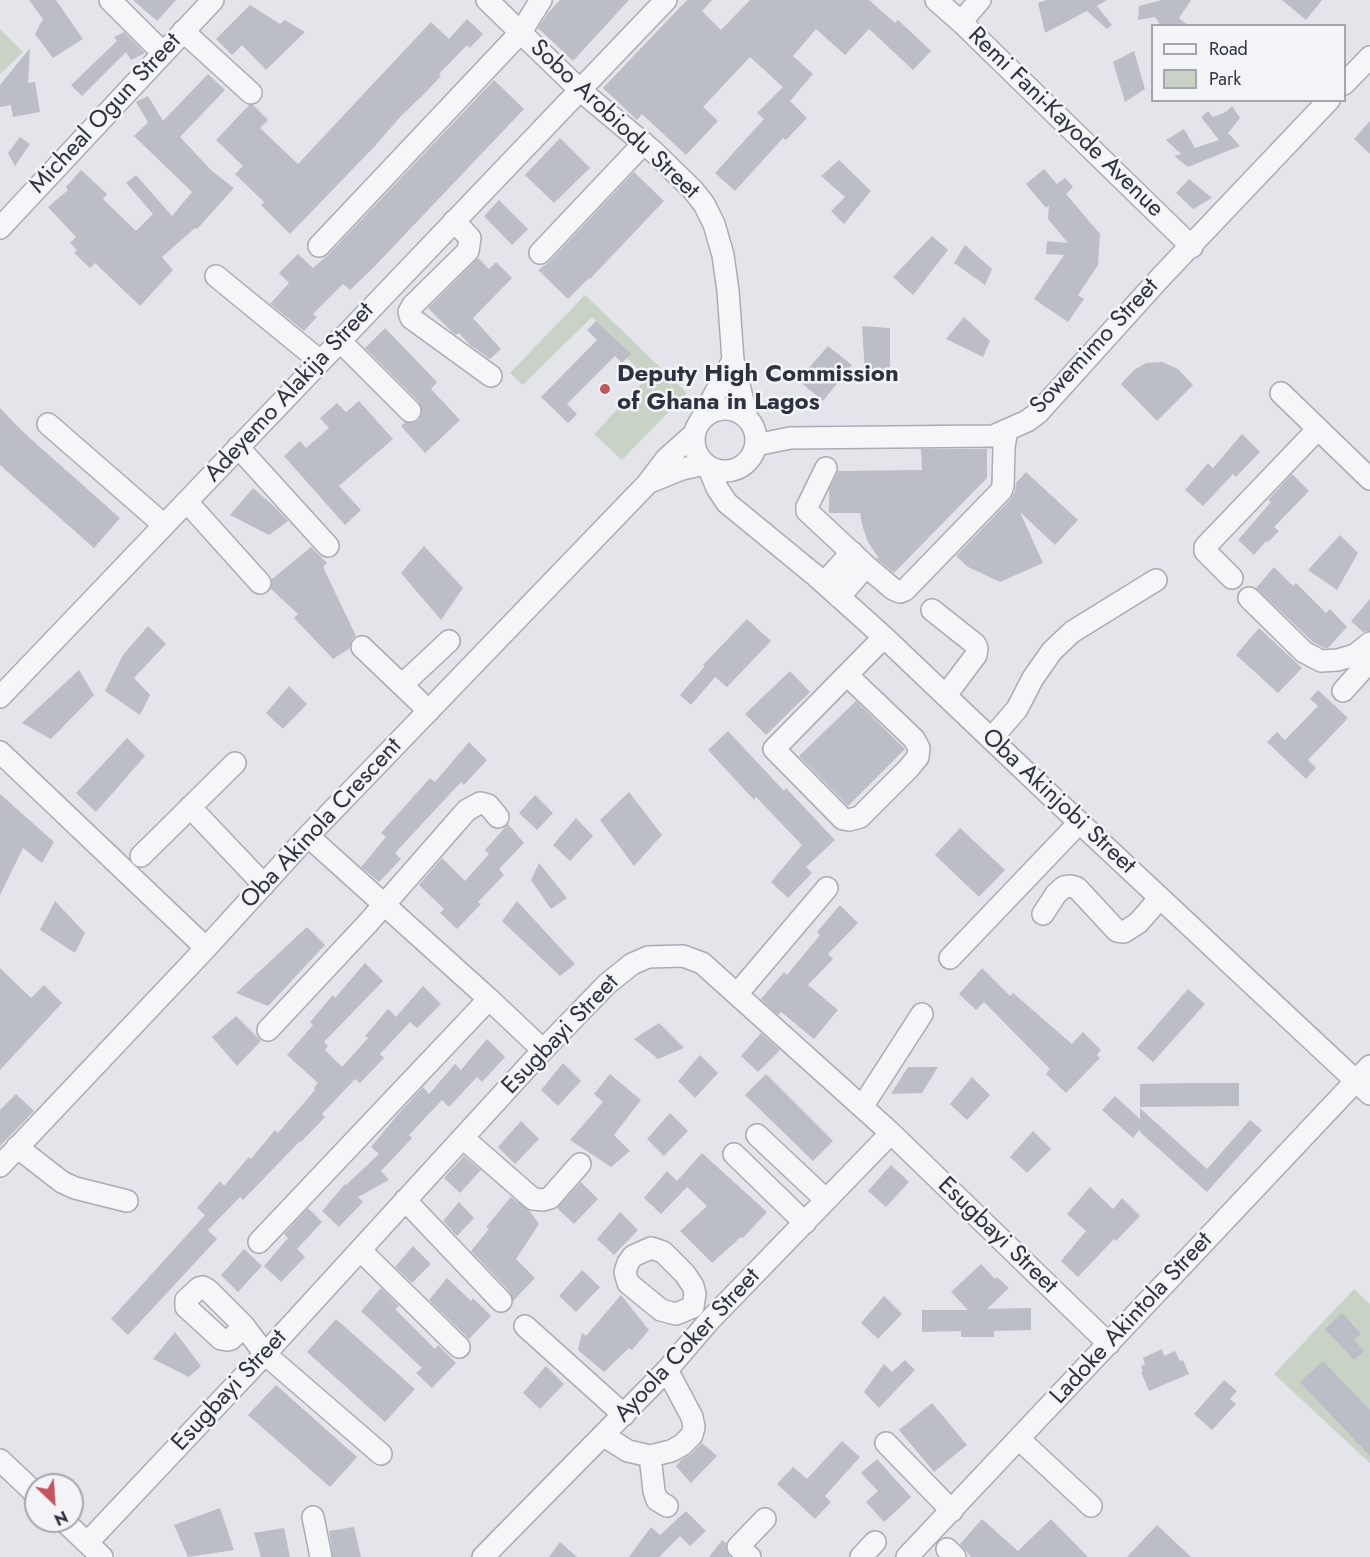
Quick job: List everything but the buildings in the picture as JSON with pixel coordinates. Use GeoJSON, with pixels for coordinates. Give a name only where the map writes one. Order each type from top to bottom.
{"type":"FeatureCollection","features":[{"type":"Feature","properties":{"kind":"street"},"geometry":{"type":"LineString","coordinates":[[110,0],[164,52]]}},
{"type":"Feature","properties":{"kind":"street","name":"Micheal Ogun Street"},"geometry":{"type":"LineString","coordinates":[[0,228],[213,0]]}},
{"type":"Feature","properties":{"kind":"street","name":"Sobo Arobiodu Street"},"geometry":{"type":"LineString","coordinates":[[487,0],[581,91],[644,143],[693,190],[704,204],[714,224],[723,255],[730,309],[733,360],[748,419]]}},
{"type":"Feature","properties":{"kind":"street"},"geometry":{"type":"LineString","coordinates":[[320,246],[521,32],[541,0]]}},
{"type":"Feature","properties":{"kind":"street","name":"Adeyemo Alakija Street"},"geometry":{"type":"LineString","coordinates":[[2,690],[187,502],[339,340],[581,91],[666,0]]}},
{"type":"Feature","properties":{"kind":"street","name":"Remi Fani-Kayode Avenue"},"geometry":{"type":"LineString","coordinates":[[936,0],[1192,247]]}},
{"type":"Feature","properties":{"kind":"street"},"geometry":{"type":"LineString","coordinates":[[961,22],[981,0]]}},
{"type":"Feature","properties":{"kind":"street"},"geometry":{"type":"LineString","coordinates":[[183,31],[252,93]]}},
{"type":"Feature","properties":{"kind":"street"},"geometry":{"type":"LineString","coordinates":[[1346,82],[1370,57]]}},
{"type":"Feature","properties":{"kind":"street","name":"Sowemimo Street"},"geometry":{"type":"LineString","coordinates":[[756,445],[790,438],[993,436],[1038,413],[1160,278],[1192,247],[1327,102]]}},
{"type":"Feature","properties":{"kind":"street"},"geometry":{"type":"LineString","coordinates":[[540,253],[644,143]]}},
{"type":"Feature","properties":{"kind":"street"},"geometry":{"type":"LineString","coordinates":[[454,220],[470,238],[468,251],[413,305],[409,312],[411,318],[491,376]]}},
{"type":"Feature","properties":{"kind":"street"},"geometry":{"type":"LineString","coordinates":[[216,276],[320,361]]}},
{"type":"Feature","properties":{"kind":"street"},"geometry":{"type":"LineString","coordinates":[[339,340],[410,411]]}},
{"type":"Feature","properties":{"kind":"street"},"geometry":{"type":"LineString","coordinates":[[697,427],[708,413],[727,409],[736,411],[748,419],[756,436],[756,445],[746,462],[739,468],[728,471],[718,471],[706,465],[695,450],[697,427],[733,360]]}},
{"type":"Feature","properties":{"kind":"street"},"geometry":{"type":"LineString","coordinates":[[1281,393],[1370,479]]}},
{"type":"Feature","properties":{"kind":"street","name":"Sowemimo Street"},"geometry":{"type":"LineString","coordinates":[[748,419],[790,438]]}},
{"type":"Feature","properties":{"kind":"street"},"geometry":{"type":"LineString","coordinates":[[48,424],[164,525]]}},
{"type":"Feature","properties":{"kind":"street","name":"Oba Akinola Crescent"},"geometry":{"type":"LineString","coordinates":[[0,1166],[206,948],[308,836],[647,484],[666,459],[697,427]]}},
{"type":"Feature","properties":{"kind":"street"},"geometry":{"type":"LineString","coordinates":[[826,468],[807,511],[893,589],[900,592],[905,590],[1001,491],[1007,430]]}},
{"type":"Feature","properties":{"kind":"street"},"geometry":{"type":"LineString","coordinates":[[1232,578],[1205,551],[1205,547],[1317,430]]}},
{"type":"Feature","properties":{"kind":"street"},"geometry":{"type":"LineString","coordinates":[[238,447],[328,546]]}},
{"type":"Feature","properties":{"kind":"street","name":"Oba Akinola Crescent"},"geometry":{"type":"LineString","coordinates":[[647,484],[682,469],[706,465]]}},
{"type":"Feature","properties":{"kind":"street","name":"Oba Akinjobi Street"},"geometry":{"type":"LineString","coordinates":[[706,465],[721,496],[727,503],[884,637],[1160,898],[1365,1080]]}},
{"type":"Feature","properties":{"kind":"street"},"geometry":{"type":"LineString","coordinates":[[739,468],[733,493],[734,502],[741,513]]}},
{"type":"Feature","properties":{"kind":"street"},"geometry":{"type":"LineString","coordinates":[[187,502],[260,583]]}},
{"type":"Feature","properties":{"kind":"street"},"geometry":{"type":"LineString","coordinates":[[831,590],[859,559]]}},
{"type":"Feature","properties":{"kind":"street"},"geometry":{"type":"LineString","coordinates":[[991,739],[1017,709],[1033,678],[1052,651],[1072,632],[1156,580]]}},
{"type":"Feature","properties":{"kind":"street"},"geometry":{"type":"LineString","coordinates":[[1249,598],[1304,652],[1321,661],[1338,660],[1355,655],[1370,643]]}},
{"type":"Feature","properties":{"kind":"street"},"geometry":{"type":"LineString","coordinates":[[932,610],[977,648],[976,655],[946,695]]}},
{"type":"Feature","properties":{"kind":"street"},"geometry":{"type":"LineString","coordinates":[[848,676],[914,739],[919,748],[918,757],[908,769],[860,817],[849,820],[843,819],[774,749],[884,637]]}},
{"type":"Feature","properties":{"kind":"street"},"geometry":{"type":"LineString","coordinates":[[402,685],[449,641]]}},
{"type":"Feature","properties":{"kind":"street"},"geometry":{"type":"LineString","coordinates":[[362,647],[429,711]]}},
{"type":"Feature","properties":{"kind":"street"},"geometry":{"type":"LineString","coordinates":[[1343,691],[1370,661]]}},
{"type":"Feature","properties":{"kind":"street"},"geometry":{"type":"LineString","coordinates":[[0,752],[206,948]]}},
{"type":"Feature","properties":{"kind":"street"},"geometry":{"type":"LineString","coordinates":[[141,856],[235,763]]}},
{"type":"Feature","properties":{"kind":"street"},"geometry":{"type":"LineString","coordinates":[[268,1030],[468,810],[480,803],[488,805],[498,817]]}},
{"type":"Feature","properties":{"kind":"street"},"geometry":{"type":"LineString","coordinates":[[190,807],[264,885]]}},
{"type":"Feature","properties":{"kind":"street"},"geometry":{"type":"LineString","coordinates":[[950,958],[1079,823]]}},
{"type":"Feature","properties":{"kind":"street"},"geometry":{"type":"LineString","coordinates":[[308,836],[543,1050]]}},
{"type":"Feature","properties":{"kind":"street"},"geometry":{"type":"LineString","coordinates":[[1043,914],[1056,894],[1064,887],[1071,885],[1077,888],[1117,931],[1124,932],[1138,923],[1160,898]]}},
{"type":"Feature","properties":{"kind":"street"},"geometry":{"type":"LineString","coordinates":[[737,994],[827,888]]}},
{"type":"Feature","properties":{"kind":"street","name":"Esugbayi Street"},"geometry":{"type":"LineString","coordinates":[[94,1550],[261,1349],[360,1250],[543,1050],[607,984],[632,964],[648,957],[683,956],[702,963],[891,1133],[1109,1344]]}},
{"type":"Feature","properties":{"kind":"street"},"geometry":{"type":"LineString","coordinates":[[259,1242],[489,999]]}},
{"type":"Feature","properties":{"kind":"street"},"geometry":{"type":"LineString","coordinates":[[862,1107],[922,1014]]}},
{"type":"Feature","properties":{"kind":"street","name":"Ladoke Akintola Street"},"geometry":{"type":"LineString","coordinates":[[907,1557],[1109,1344],[1365,1080]]}},
{"type":"Feature","properties":{"kind":"street","name":"Ayoola Coker Street"},"geometry":{"type":"LineString","coordinates":[[483,1557],[604,1436],[667,1370],[709,1321],[891,1133]]}},
{"type":"Feature","properties":{"kind":"street"},"geometry":{"type":"LineString","coordinates":[[757,1135],[826,1200]]}},
{"type":"Feature","properties":{"kind":"street"},"geometry":{"type":"LineString","coordinates":[[463,1138],[533,1199],[550,1198],[580,1164]]}},
{"type":"Feature","properties":{"kind":"street"},"geometry":{"type":"LineString","coordinates":[[17,1148],[62,1182],[75,1188],[127,1201]]}},
{"type":"Feature","properties":{"kind":"street"},"geometry":{"type":"LineString","coordinates":[[734,1154],[805,1222]]}},
{"type":"Feature","properties":{"kind":"street"},"geometry":{"type":"LineString","coordinates":[[405,1200],[501,1301]]}},
{"type":"Feature","properties":{"kind":"street"},"geometry":{"type":"LineString","coordinates":[[360,1250],[459,1347]]}},
{"type":"Feature","properties":{"kind":"street"},"geometry":{"type":"LineString","coordinates":[[693,1307],[709,1321]]}},
{"type":"Feature","properties":{"kind":"street"},"geometry":{"type":"LineString","coordinates":[[244,1326],[261,1349],[381,1454]]}},
{"type":"Feature","properties":{"kind":"street"},"geometry":{"type":"LineString","coordinates":[[525,1326],[624,1415]]}},
{"type":"Feature","properties":{"kind":"street"},"geometry":{"type":"LineString","coordinates":[[604,1436],[628,1451],[650,1456],[662,1454],[682,1445],[692,1435],[694,1427],[692,1418],[667,1370]]}},
{"type":"Feature","properties":{"kind":"street"},"geometry":{"type":"LineString","coordinates":[[1019,1439],[1091,1506]]}},
{"type":"Feature","properties":{"kind":"street"},"geometry":{"type":"LineString","coordinates":[[886,1443],[952,1510]]}},
{"type":"Feature","properties":{"kind":"street"},"geometry":{"type":"LineString","coordinates":[[650,1456],[657,1500],[667,1506]]}},
{"type":"Feature","properties":{"kind":"street"},"geometry":{"type":"LineString","coordinates":[[0,1460],[24,1483]]}},
{"type":"Feature","properties":{"kind":"street"},"geometry":{"type":"LineString","coordinates":[[313,1517],[321,1557]]}},
{"type":"Feature","properties":{"kind":"street"},"geometry":{"type":"LineString","coordinates":[[750,1557],[738,1547],[765,1519]]}},
{"type":"Feature","properties":{"kind":"street"},"geometry":{"type":"LineString","coordinates":[[76,1533],[94,1550]]}},
{"type":"Feature","properties":{"kind":"green space"},"geometry":{"type":"Polygon","coordinates":[[[0,29],[23,52],[0,74],[0,29]]]}},
{"type":"Feature","properties":{"kind":"green space"},"geometry":{"type":"Polygon","coordinates":[[[585,295],[687,393],[622,460],[594,434],[647,378],[627,358],[630,354],[592,317],[523,385],[510,373],[585,295]]]}},
{"type":"Feature","properties":{"kind":"green space"},"geometry":{"type":"Polygon","coordinates":[[[1354,1289],[1370,1304],[1370,1463],[1274,1374],[1354,1289]]]}},
{"type":"Feature","properties":{"kind":"place","name":"Deputy High Commission of Ghana in Lagos"},"geometry":{"type":"Point","coordinates":[605,389]}}]}
